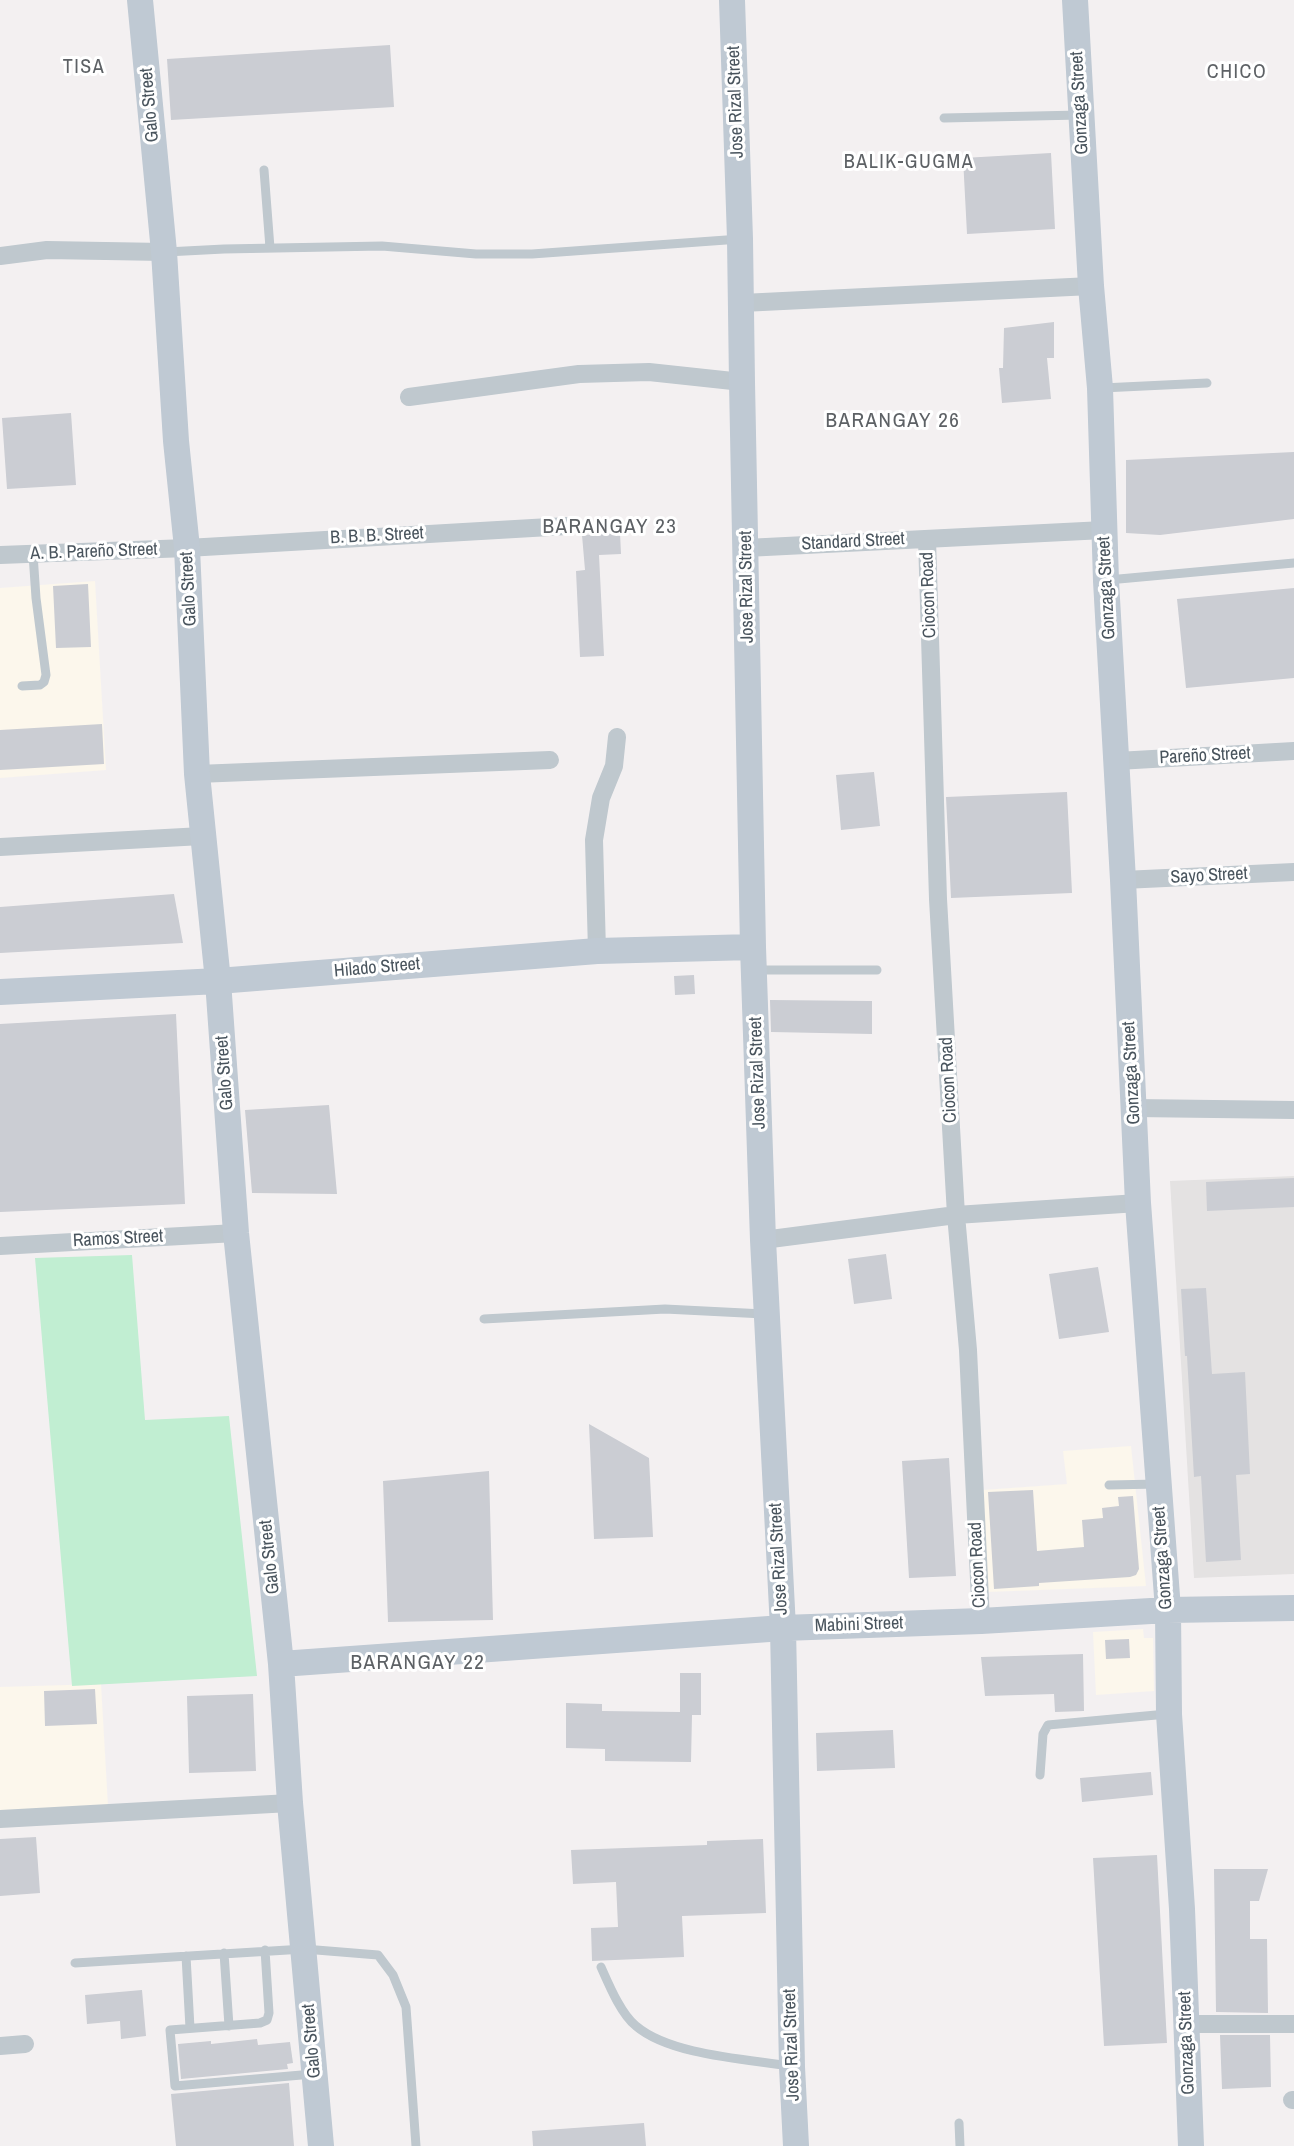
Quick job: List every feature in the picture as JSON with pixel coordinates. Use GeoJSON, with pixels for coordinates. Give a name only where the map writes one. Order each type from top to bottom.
{"type":"FeatureCollection","features":[{"type":"Feature","properties":{"kind":"street","name":"Galo Street"},"geometry":{"type":"LineString","coordinates":[[140,0],[164,252],[176,441],[187,548],[202,836],[218,981],[236,1233],[281,1664],[290,1803],[321,2146]]}},
{"type":"Feature","properties":{"kind":"street","name":"Jose Rizal Street"},"geometry":{"type":"LineString","coordinates":[[732,0],[741,239],[754,958],[763,1240],[783,1628],[792,2067],[796,2146]]}},
{"type":"Feature","properties":{"kind":"street","name":"Gonzaga Street"},"geometry":{"type":"LineString","coordinates":[[1075,0],[1091,286],[1100,388],[1106,581],[1124,880],[1138,1203],[1168,1610],[1169,1714],[1182,1909],[1191,2146]]}},
{"type":"Feature","properties":{"kind":"street"},"geometry":{"type":"LineString","coordinates":[[0,256],[47,250],[164,252]]}},
{"type":"Feature","properties":{"kind":"street"},"geometry":{"type":"LineString","coordinates":[[742,303],[1091,286]]}},
{"type":"Feature","properties":{"kind":"street"},"geometry":{"type":"LineString","coordinates":[[409,398],[579,374],[649,372],[742,382]]}},
{"type":"Feature","properties":{"kind":"street","name":"B. B. B. Street"},"geometry":{"type":"LineString","coordinates":[[187,548],[380,535],[567,526]]}},
{"type":"Feature","properties":{"kind":"street","name":"Standard Street"},"geometry":{"type":"LineString","coordinates":[[746,548],[1104,530]]}},
{"type":"Feature","properties":{"kind":"street","name":"Ciocon Road"},"geometry":{"type":"LineString","coordinates":[[927,539],[938,899],[956,1215],[968,1350],[981,1621]]}},
{"type":"Feature","properties":{"kind":"street","name":"A. B. Pareño Street"},"geometry":{"type":"LineString","coordinates":[[0,555],[187,548]]}},
{"type":"Feature","properties":{"kind":"street"},"geometry":{"type":"LineString","coordinates":[[597,951],[594,840],[601,798],[614,765],[617,737]]}},
{"type":"Feature","properties":{"kind":"street","name":"Pareño Street"},"geometry":{"type":"LineString","coordinates":[[1117,761],[1294,751]]}},
{"type":"Feature","properties":{"kind":"street"},"geometry":{"type":"LineString","coordinates":[[197,774],[550,760]]}},
{"type":"Feature","properties":{"kind":"street"},"geometry":{"type":"LineString","coordinates":[[0,847],[202,836]]}},
{"type":"Feature","properties":{"kind":"street","name":"Sayo Street"},"geometry":{"type":"LineString","coordinates":[[1124,880],[1294,872]]}},
{"type":"Feature","properties":{"kind":"street","name":"Hilado Street"},"geometry":{"type":"LineString","coordinates":[[0,992],[218,981],[597,951],[754,958]]}},
{"type":"Feature","properties":{"kind":"street"},"geometry":{"type":"LineString","coordinates":[[1134,1108],[1294,1110]]}},
{"type":"Feature","properties":{"kind":"street"},"geometry":{"type":"LineString","coordinates":[[763,1240],[956,1215],[1138,1203]]}},
{"type":"Feature","properties":{"kind":"street","name":"Ramos Street"},"geometry":{"type":"LineString","coordinates":[[0,1246],[236,1233]]}},
{"type":"Feature","properties":{"kind":"street","name":"Mabini Street"},"geometry":{"type":"LineString","coordinates":[[281,1664],[783,1628],[981,1621],[1168,1610],[1294,1608]]}},
{"type":"Feature","properties":{"kind":"street"},"geometry":{"type":"LineString","coordinates":[[0,1819],[290,1803]]}},
{"type":"Feature","properties":{"kind":"street"},"geometry":{"type":"LineString","coordinates":[[1186,2024],[1294,2024]]}},
{"type":"Feature","properties":{"kind":"street"},"geometry":{"type":"LineString","coordinates":[[0,2046],[25,2044]]}},
{"type":"Feature","properties":{"kind":"lane"},"geometry":{"type":"LineString","coordinates":[[944,118],[1080,115]]}},
{"type":"Feature","properties":{"kind":"lane"},"geometry":{"type":"LineString","coordinates":[[264,170],[270,248]]}},
{"type":"Feature","properties":{"kind":"lane"},"geometry":{"type":"LineString","coordinates":[[164,252],[382,246],[476,254],[532,254],[741,239]]}},
{"type":"Feature","properties":{"kind":"lane"},"geometry":{"type":"LineString","coordinates":[[1100,388],[1207,383]]}},
{"type":"Feature","properties":{"kind":"lane"},"geometry":{"type":"LineString","coordinates":[[22,686],[40,685],[44,682],[46,675],[33,554]]}},
{"type":"Feature","properties":{"kind":"lane"},"geometry":{"type":"LineString","coordinates":[[1106,581],[1294,563]]}},
{"type":"Feature","properties":{"kind":"lane"},"geometry":{"type":"LineString","coordinates":[[754,958],[877,970]]}},
{"type":"Feature","properties":{"kind":"lane"},"geometry":{"type":"LineString","coordinates":[[484,1319],[656,1309],[767,1314]]}},
{"type":"Feature","properties":{"kind":"lane"},"geometry":{"type":"LineString","coordinates":[[1109,1485],[1158,1484]]}},
{"type":"Feature","properties":{"kind":"lane"},"geometry":{"type":"LineString","coordinates":[[1040,1774],[1043,1734],[1048,1725],[1169,1714]]}},
{"type":"Feature","properties":{"kind":"lane"},"geometry":{"type":"LineString","coordinates":[[75,1963],[265,1950],[304,1949],[378,1955],[393,1975],[406,2007],[416,2146]]}},
{"type":"Feature","properties":{"kind":"lane"},"geometry":{"type":"LineString","coordinates":[[265,1950],[269,2013],[267,2020],[260,2023],[170,2030],[175,2086],[315,2074]]}},
{"type":"Feature","properties":{"kind":"lane"},"geometry":{"type":"LineString","coordinates":[[224,1953],[229,2026]]}},
{"type":"Feature","properties":{"kind":"lane"},"geometry":{"type":"LineString","coordinates":[[186,1956],[190,2028]]}},
{"type":"Feature","properties":{"kind":"lane"},"geometry":{"type":"LineString","coordinates":[[601,1967],[615,1996],[634,2025],[655,2039],[675,2048],[792,2067]]}},
{"type":"Feature","properties":{"kind":"lane"},"geometry":{"type":"LineString","coordinates":[[959,2123],[960,2146]]}},
{"type":"Feature","properties":{"kind":"shaded area"},"geometry":{"type":"Polygon","coordinates":[[[95,581],[106,770],[0,778],[0,588],[95,581]]]}},
{"type":"Feature","properties":{"kind":"shaded area"},"geometry":{"type":"Polygon","coordinates":[[[1294,1176],[1294,1574],[1194,1578],[1170,1181],[1294,1176]]]}},
{"type":"Feature","properties":{"kind":"shaded area"},"geometry":{"type":"Polygon","coordinates":[[[1131,1446],[1146,1586],[987,1592],[983,1490],[1067,1484],[1063,1451],[1131,1446]]]}},
{"type":"Feature","properties":{"kind":"shaded area"},"geometry":{"type":"Polygon","coordinates":[[[1143,1629],[1144,1638],[1153,1638],[1154,1691],[1096,1695],[1093,1632],[1143,1629]]]}},
{"type":"Feature","properties":{"kind":"shaded area"},"geometry":{"type":"Polygon","coordinates":[[[101,1684],[108,1806],[0,1812],[0,1687],[101,1684]]]}},
{"type":"Feature","properties":{"kind":"green space"},"geometry":{"type":"Polygon","coordinates":[[[132,1255],[145,1420],[229,1416],[257,1676],[72,1686],[35,1258],[132,1255]]]}},
{"type":"Feature","properties":{"kind":"building"},"geometry":{"type":"Polygon","coordinates":[[[390,45],[394,107],[171,120],[167,59],[390,45]]]}},
{"type":"Feature","properties":{"kind":"building"},"geometry":{"type":"Polygon","coordinates":[[[1051,153],[1055,229],[967,234],[963,158],[1051,153]]]}},
{"type":"Feature","properties":{"kind":"building"},"geometry":{"type":"Polygon","coordinates":[[[1054,322],[1054,358],[1047,358],[1051,399],[1002,403],[999,368],[1003,368],[1004,328],[1054,322]]]}},
{"type":"Feature","properties":{"kind":"building"},"geometry":{"type":"Polygon","coordinates":[[[71,413],[76,485],[7,489],[2,418],[71,413]]]}},
{"type":"Feature","properties":{"kind":"building"},"geometry":{"type":"Polygon","coordinates":[[[1294,452],[1294,519],[1160,535],[1126,533],[1126,460],[1294,452]]]}},
{"type":"Feature","properties":{"kind":"building"},"geometry":{"type":"Polygon","coordinates":[[[620,533],[621,554],[599,555],[604,656],[580,657],[576,571],[585,570],[582,535],[620,533]]]}},
{"type":"Feature","properties":{"kind":"building"},"geometry":{"type":"Polygon","coordinates":[[[88,584],[91,647],[56,648],[53,586],[88,584]]]}},
{"type":"Feature","properties":{"kind":"building"},"geometry":{"type":"Polygon","coordinates":[[[1294,588],[1294,678],[1186,688],[1177,599],[1294,588]]]}},
{"type":"Feature","properties":{"kind":"building"},"geometry":{"type":"Polygon","coordinates":[[[102,724],[104,764],[0,770],[0,730],[102,724]]]}},
{"type":"Feature","properties":{"kind":"building"},"geometry":{"type":"Polygon","coordinates":[[[874,772],[880,826],[841,830],[836,775],[874,772]]]}},
{"type":"Feature","properties":{"kind":"building"},"geometry":{"type":"Polygon","coordinates":[[[1067,792],[1072,893],[951,898],[946,797],[1067,792]]]}},
{"type":"Feature","properties":{"kind":"building"},"geometry":{"type":"Polygon","coordinates":[[[174,894],[183,943],[0,953],[0,907],[174,894]]]}},
{"type":"Feature","properties":{"kind":"building"},"geometry":{"type":"Polygon","coordinates":[[[694,975],[695,994],[675,995],[674,976],[694,975]]]}},
{"type":"Feature","properties":{"kind":"building"},"geometry":{"type":"Polygon","coordinates":[[[770,1000],[872,1001],[872,1034],[771,1032],[770,1000]]]}},
{"type":"Feature","properties":{"kind":"building"},"geometry":{"type":"Polygon","coordinates":[[[176,1014],[185,1204],[0,1212],[0,1024],[176,1014]]]}},
{"type":"Feature","properties":{"kind":"building"},"geometry":{"type":"Polygon","coordinates":[[[329,1105],[337,1194],[252,1193],[245,1110],[329,1105]]]}},
{"type":"Feature","properties":{"kind":"building"},"geometry":{"type":"Polygon","coordinates":[[[1294,1178],[1294,1207],[1207,1211],[1206,1182],[1294,1178]]]}},
{"type":"Feature","properties":{"kind":"building"},"geometry":{"type":"Polygon","coordinates":[[[886,1254],[892,1299],[854,1304],[848,1259],[886,1254]]]}},
{"type":"Feature","properties":{"kind":"building"},"geometry":{"type":"Polygon","coordinates":[[[1098,1267],[1109,1332],[1059,1339],[1049,1274],[1098,1267]]]}},
{"type":"Feature","properties":{"kind":"building"},"geometry":{"type":"Polygon","coordinates":[[[1206,1288],[1212,1374],[1245,1372],[1250,1474],[1236,1475],[1241,1560],[1206,1562],[1201,1476],[1194,1477],[1181,1289],[1206,1288]]]}},
{"type":"Feature","properties":{"kind":"building"},"geometry":{"type":"Polygon","coordinates":[[[589,1424],[649,1458],[653,1537],[594,1539],[589,1424]]]}},
{"type":"Feature","properties":{"kind":"building"},"geometry":{"type":"Polygon","coordinates":[[[949,1458],[956,1576],[909,1578],[902,1461],[949,1458]]]}},
{"type":"Feature","properties":{"kind":"building"},"geometry":{"type":"Polygon","coordinates":[[[489,1471],[493,1620],[388,1622],[383,1481],[489,1471]]]}},
{"type":"Feature","properties":{"kind":"building"},"geometry":{"type":"Polygon","coordinates":[[[1033,1490],[1037,1551],[1084,1547],[1082,1520],[1103,1518],[1102,1508],[1119,1506],[1118,1497],[1133,1496],[1139,1569],[1136,1575],[994,1589],[988,1492],[1033,1490]]]}},
{"type":"Feature","properties":{"kind":"building"},"geometry":{"type":"Polygon","coordinates":[[[1129,1639],[1130,1658],[1106,1659],[1105,1640],[1129,1639]]]}},
{"type":"Feature","properties":{"kind":"building"},"geometry":{"type":"Polygon","coordinates":[[[1083,1654],[1084,1711],[1055,1712],[1054,1694],[985,1696],[981,1657],[1083,1654]]]}},
{"type":"Feature","properties":{"kind":"building"},"geometry":{"type":"Polygon","coordinates":[[[680,1673],[701,1673],[701,1715],[692,1715],[691,1762],[605,1761],[605,1749],[566,1748],[566,1703],[602,1704],[602,1711],[680,1712],[680,1673]]]}},
{"type":"Feature","properties":{"kind":"building"},"geometry":{"type":"Polygon","coordinates":[[[95,1689],[97,1724],[45,1726],[44,1691],[95,1689]]]}},
{"type":"Feature","properties":{"kind":"building"},"geometry":{"type":"Polygon","coordinates":[[[253,1694],[256,1771],[189,1773],[187,1696],[253,1694]]]}},
{"type":"Feature","properties":{"kind":"building"},"geometry":{"type":"Polygon","coordinates":[[[893,1730],[895,1768],[817,1771],[816,1733],[893,1730]]]}},
{"type":"Feature","properties":{"kind":"building"},"geometry":{"type":"Polygon","coordinates":[[[1151,1772],[1153,1795],[1082,1802],[1080,1778],[1151,1772]]]}},
{"type":"Feature","properties":{"kind":"building"},"geometry":{"type":"Polygon","coordinates":[[[36,1837],[40,1893],[0,1896],[0,1839],[36,1837]]]}},
{"type":"Feature","properties":{"kind":"building"},"geometry":{"type":"Polygon","coordinates":[[[763,1839],[766,1913],[682,1916],[684,1957],[592,1961],[591,1928],[618,1927],[616,1882],[573,1884],[571,1850],[707,1845],[707,1841],[763,1839]]]}},
{"type":"Feature","properties":{"kind":"building"},"geometry":{"type":"Polygon","coordinates":[[[1157,1855],[1167,2043],[1104,2046],[1093,1858],[1157,1855]]]}},
{"type":"Feature","properties":{"kind":"building"},"geometry":{"type":"Polygon","coordinates":[[[1214,1869],[1268,1869],[1259,1901],[1250,1901],[1250,1939],[1267,1939],[1268,2013],[1216,2012],[1214,1869]]]}},
{"type":"Feature","properties":{"kind":"building"},"geometry":{"type":"Polygon","coordinates":[[[142,1990],[146,2036],[121,2039],[120,2021],[87,2024],[85,1995],[142,1990]]]}},
{"type":"Feature","properties":{"kind":"building"},"geometry":{"type":"Polygon","coordinates":[[[1220,2035],[1270,2035],[1271,2087],[1222,2089],[1220,2035]]]}},
{"type":"Feature","properties":{"kind":"building"},"geometry":{"type":"Polygon","coordinates":[[[257,2039],[258,2045],[290,2042],[293,2063],[287,2064],[288,2069],[181,2079],[178,2044],[211,2041],[211,2044],[257,2039]]]}},
{"type":"Feature","properties":{"kind":"building"},"geometry":{"type":"Polygon","coordinates":[[[289,2083],[294,2146],[176,2146],[171,2094],[289,2083]]]}},
{"type":"Feature","properties":{"kind":"building"},"geometry":{"type":"Polygon","coordinates":[[[644,2123],[646,2146],[533,2146],[532,2131],[644,2123]]]}},
{"type":"Feature","properties":{"kind":"district","name":"TISA"},"geometry":{"type":"Point","coordinates":[84,68]}},
{"type":"Feature","properties":{"kind":"district","name":"CHICO"},"geometry":{"type":"Point","coordinates":[1237,73]}},
{"type":"Feature","properties":{"kind":"district","name":"BALIK-GUGMA"},"geometry":{"type":"Point","coordinates":[909,163]}},
{"type":"Feature","properties":{"kind":"district","name":"BARANGAY 26"},"geometry":{"type":"Point","coordinates":[893,421]}},
{"type":"Feature","properties":{"kind":"district","name":"BARANGAY 23"},"geometry":{"type":"Point","coordinates":[610,527]}},
{"type":"Feature","properties":{"kind":"district","name":"BARANGAY 22"},"geometry":{"type":"Point","coordinates":[418,1663]}}]}
